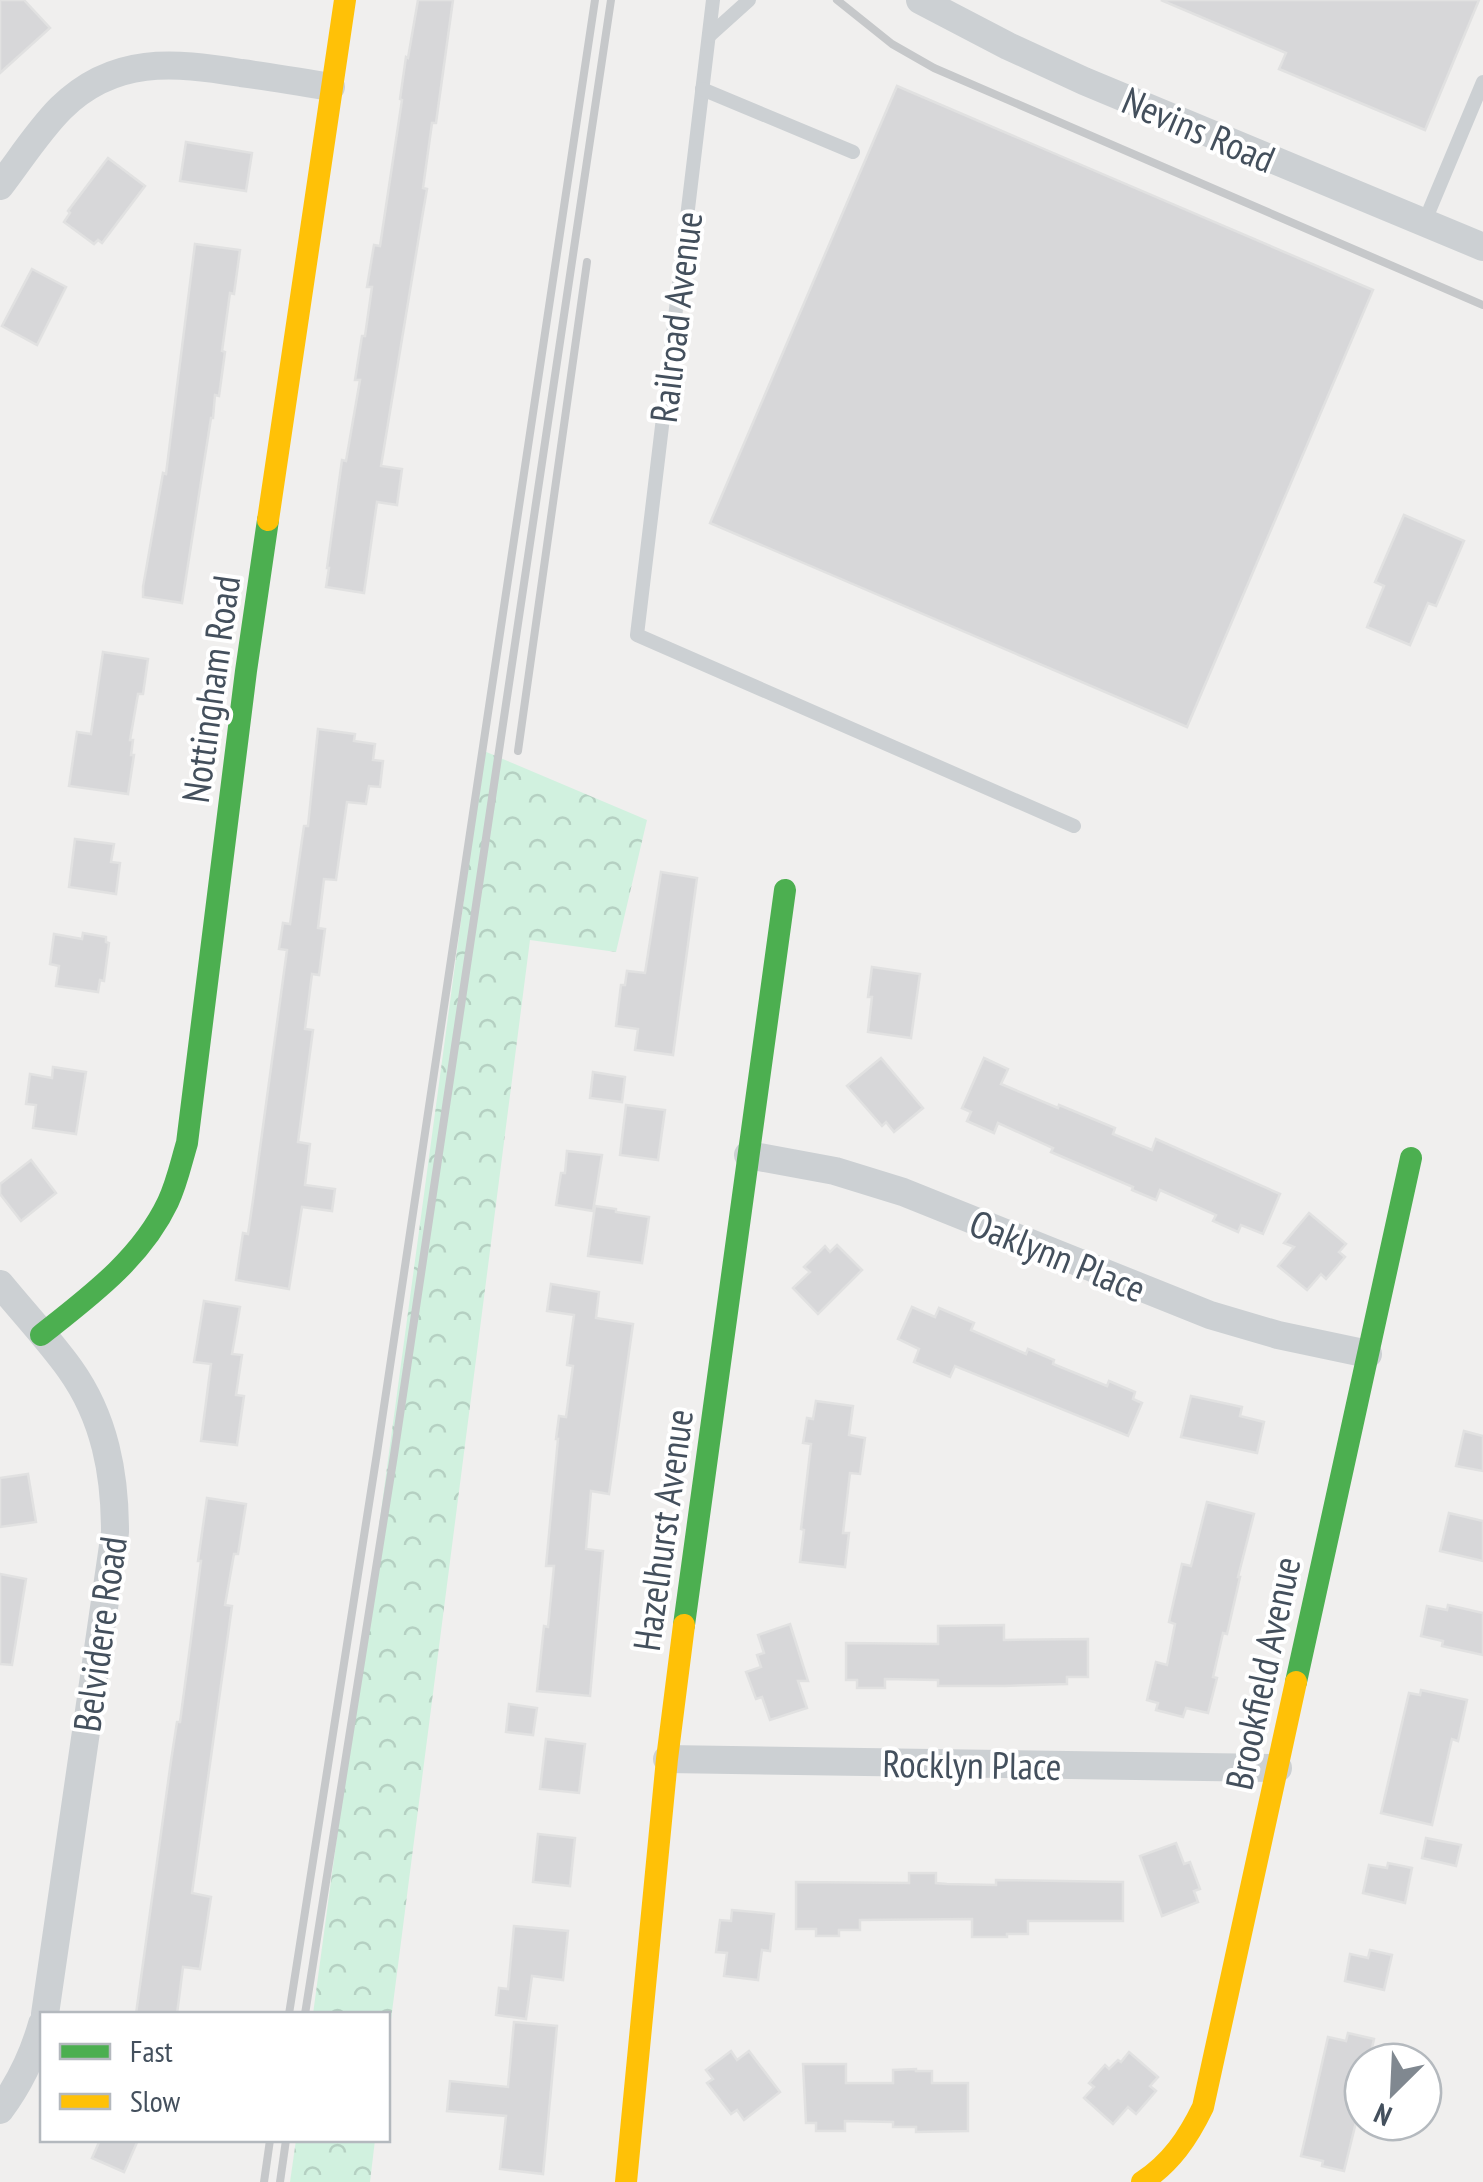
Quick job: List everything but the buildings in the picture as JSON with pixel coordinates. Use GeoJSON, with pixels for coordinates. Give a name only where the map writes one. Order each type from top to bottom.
{"type":"FeatureCollection","features":[{"type":"Feature","properties":{"kind":"street","name":"Nottingham Road"},"geometry":{"type":"LineString","coordinates":[[41,1335],[96,1293],[146,1241],[168,1200],[187,1143],[246,670],[345,0]]}},
{"type":"Feature","properties":{"kind":"street","name":"Nevins Road"},"geometry":{"type":"LineString","coordinates":[[920,0],[1084,81],[1483,248]]}},
{"type":"Feature","properties":{"kind":"street"},"geometry":{"type":"LineString","coordinates":[[0,186],[62,107],[87,87],[116,72],[146,65],[202,66],[332,87]]}},
{"type":"Feature","properties":{"kind":"street","name":"Hazelhurst Avenue"},"geometry":{"type":"LineString","coordinates":[[626,2182],[667,1759],[785,890]]}},
{"type":"Feature","properties":{"kind":"street","name":"Oaklynn Place"},"geometry":{"type":"LineString","coordinates":[[748,1155],[835,1171],[903,1192],[1210,1315],[1278,1336],[1368,1354]]}},
{"type":"Feature","properties":{"kind":"street","name":"Brookfield Avenue"},"geometry":{"type":"LineString","coordinates":[[1142,2182],[1174,2157],[1203,2107],[1411,1158]]}},
{"type":"Feature","properties":{"kind":"street","name":"Belvidere Road"},"geometry":{"type":"LineString","coordinates":[[0,1284],[70,1370],[93,1408],[108,1450],[115,1493],[115,1532],[45,2012]]}},
{"type":"Feature","properties":{"kind":"street","name":"Rocklyn Place"},"geometry":{"type":"LineString","coordinates":[[667,1759],[1278,1768]]}},
{"type":"Feature","properties":{"kind":"street"},"geometry":{"type":"LineString","coordinates":[[0,2110],[16,2089],[40,2031]]}},
{"type":"Feature","properties":{"kind":"lane","name":"Railroad Avenue"},"geometry":{"type":"LineString","coordinates":[[713,0],[638,635],[1074,826]]}},
{"type":"Feature","properties":{"kind":"lane"},"geometry":{"type":"LineString","coordinates":[[709,36],[749,0]]}},
{"type":"Feature","properties":{"kind":"lane"},"geometry":{"type":"LineString","coordinates":[[1424,223],[1483,82]]}},
{"type":"Feature","properties":{"kind":"lane"},"geometry":{"type":"LineString","coordinates":[[702,89],[854,152]]}},
{"type":"Feature","properties":{"kind":"green space"},"geometry":{"type":"Polygon","coordinates":[[[484,751],[647,820],[616,952],[530,940],[390,2027],[390,2012],[313,2012],[484,751]]]}},
{"type":"Feature","properties":{"kind":"green space"},"geometry":{"type":"Polygon","coordinates":[[[296,2142],[375,2142],[370,2182],[290,2182],[296,2142]]]}},
{"type":"Feature","properties":{"kind":"railway"},"geometry":{"type":"LineString","coordinates":[[289,2012],[595,0]]}},
{"type":"Feature","properties":{"kind":"railway"},"geometry":{"type":"LineString","coordinates":[[305,2012],[394,1455],[611,0]]}},
{"type":"Feature","properties":{"kind":"railway"},"geometry":{"type":"LineString","coordinates":[[837,0],[892,44],[934,68],[1483,305]]}},
{"type":"Feature","properties":{"kind":"railway"},"geometry":{"type":"LineString","coordinates":[[518,751],[587,262]]}},
{"type":"Feature","properties":{"kind":"railway"},"geometry":{"type":"LineString","coordinates":[[264,2182],[270,2142]]}},
{"type":"Feature","properties":{"kind":"railway"},"geometry":{"type":"LineString","coordinates":[[280,2182],[286,2142]]}},
{"type":"Feature","properties":{"kind":"traffic: fast"},"geometry":{"type":"LineString","coordinates":[[41,1335],[112,1276],[144,1241],[168,1202],[187,1143],[268,520]]}},
{"type":"Feature","properties":{"kind":"traffic: fast"},"geometry":{"type":"LineString","coordinates":[[684,1625],[785,890]]}},
{"type":"Feature","properties":{"kind":"traffic: fast"},"geometry":{"type":"LineString","coordinates":[[1296,1682],[1411,1158]]}},
{"type":"Feature","properties":{"kind":"traffic: slow"},"geometry":{"type":"LineString","coordinates":[[268,520],[345,0]]}},
{"type":"Feature","properties":{"kind":"traffic: slow"},"geometry":{"type":"LineString","coordinates":[[626,2182],[667,1759],[684,1625]]}},
{"type":"Feature","properties":{"kind":"traffic: slow"},"geometry":{"type":"LineString","coordinates":[[1142,2182],[1178,2149],[1203,2107],[1296,1682]]}}]}
